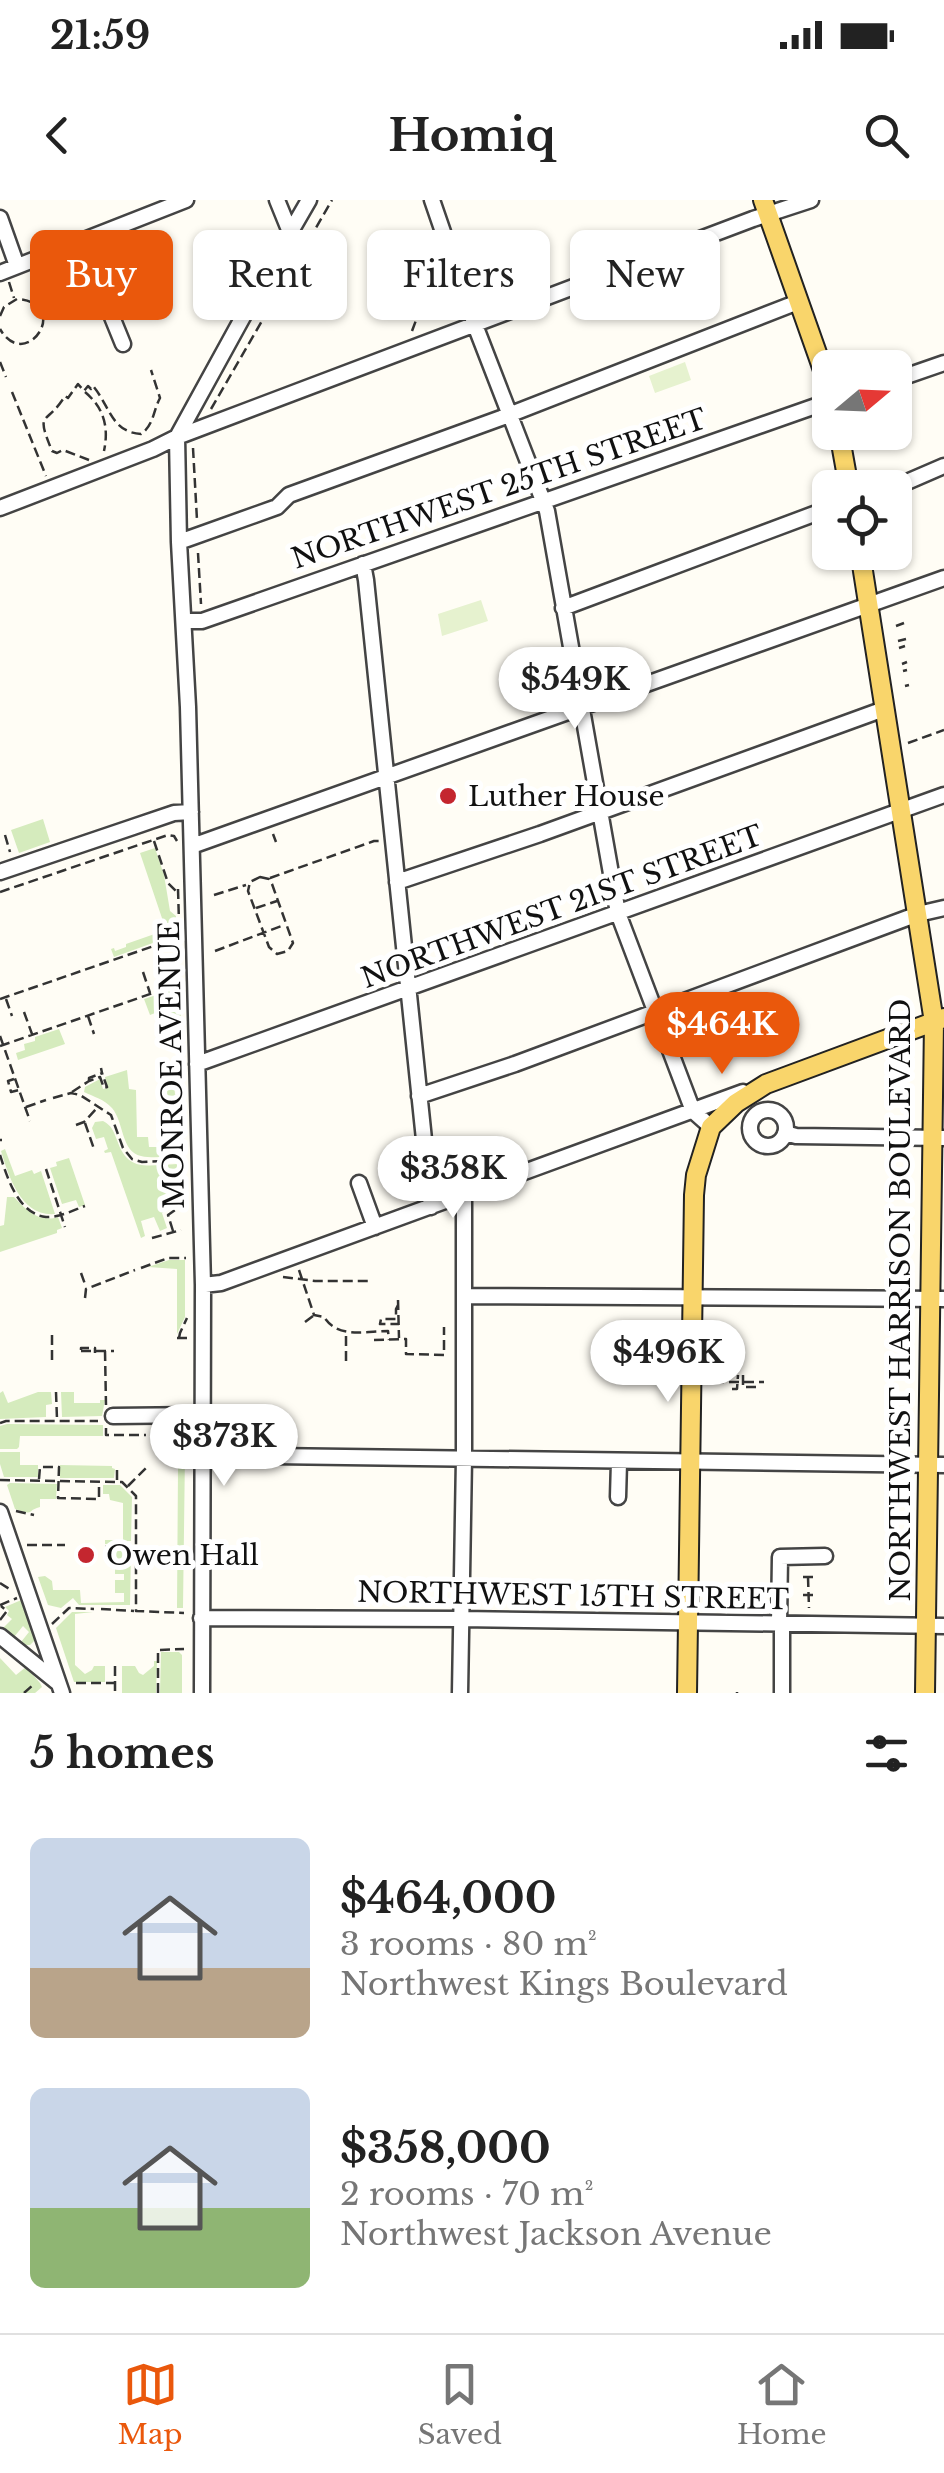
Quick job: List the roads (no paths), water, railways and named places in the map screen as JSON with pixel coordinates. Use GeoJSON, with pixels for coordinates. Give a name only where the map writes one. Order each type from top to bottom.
{"type":"FeatureCollection","features":[{"type":"Feature","properties":{"kind":"main road"},"geometry":{"type":"LineString","coordinates":[[766,207],[815,350]]}},
{"type":"Feature","properties":{"kind":"main road","name":"NORTHWEST HARRISON BOULEVARD"},"geometry":{"type":"LineString","coordinates":[[863,570],[939,1020],[935,1626],[926,1693]]}},
{"type":"Feature","properties":{"kind":"main road"},"geometry":{"type":"LineString","coordinates":[[687,1693],[695,1181],[711,1128],[736,1103],[766,1084],[939,1020]]}},
{"type":"Feature","properties":{"kind":"street"},"geometry":{"type":"LineString","coordinates":[[109,230],[186,200]]}},
{"type":"Feature","properties":{"kind":"street"},"geometry":{"type":"LineString","coordinates":[[277,200],[289,230]]}},
{"type":"Feature","properties":{"kind":"street"},"geometry":{"type":"LineString","coordinates":[[291,230],[309,200]]}},
{"type":"Feature","properties":{"kind":"street"},"geometry":{"type":"LineString","coordinates":[[432,200],[544,500],[618,913],[693,1111],[711,1128]]}},
{"type":"Feature","properties":{"kind":"street"},"geometry":{"type":"LineString","coordinates":[[0,508],[476,325],[766,207],[811,200]]}},
{"type":"Feature","properties":{"kind":"street"},"geometry":{"type":"LineString","coordinates":[[0,218],[17,266]]}},
{"type":"Feature","properties":{"kind":"street"},"geometry":{"type":"LineString","coordinates":[[0,273],[30,261]]}},
{"type":"Feature","properties":{"kind":"street"},"geometry":{"type":"LineString","coordinates":[[180,542],[277,507],[289,495],[798,302]]}},
{"type":"Feature","properties":{"kind":"street"},"geometry":{"type":"LineString","coordinates":[[113,320],[123,344]]}},
{"type":"Feature","properties":{"kind":"street"},"geometry":{"type":"LineString","coordinates":[[177,437],[241,320]]}},
{"type":"Feature","properties":{"kind":"street"},"geometry":{"type":"LineString","coordinates":[[912,374],[944,362]]}},
{"type":"Feature","properties":{"kind":"street","name":"NORTHWEST 25TH STREET"},"geometry":{"type":"LineString","coordinates":[[185,621],[202,621],[812,407]]}},
{"type":"Feature","properties":{"kind":"street","name":"MONROE AVENUE"},"geometry":{"type":"LineString","coordinates":[[177,437],[190,812],[185,846],[190,1066],[200,1159],[203,1285],[202,1415],[190,1453],[202,1693]]}},
{"type":"Feature","properties":{"kind":"street"},"geometry":{"type":"LineString","coordinates":[[912,480],[944,466]]}},
{"type":"Feature","properties":{"kind":"street"},"geometry":{"type":"LineString","coordinates":[[563,608],[812,515]]}},
{"type":"Feature","properties":{"kind":"street"},"geometry":{"type":"LineString","coordinates":[[362,564],[431,1206]]}},
{"type":"Feature","properties":{"kind":"street"},"geometry":{"type":"LineString","coordinates":[[185,846],[944,578]]}},
{"type":"Feature","properties":{"kind":"street"},"geometry":{"type":"LineString","coordinates":[[396,882],[884,708]]}},
{"type":"Feature","properties":{"kind":"street","name":"NORTHWEST 21ST STREET"},"geometry":{"type":"LineString","coordinates":[[190,1066],[944,795]]}},
{"type":"Feature","properties":{"kind":"street"},"geometry":{"type":"LineString","coordinates":[[0,872],[160,818],[190,812]]}},
{"type":"Feature","properties":{"kind":"street"},"geometry":{"type":"LineString","coordinates":[[419,1096],[918,914],[944,908]]}},
{"type":"Feature","properties":{"kind":"street"},"geometry":{"type":"LineString","coordinates":[[203,1285],[221,1283],[766,1084]]}},
{"type":"Feature","properties":{"kind":"street"},"geometry":{"type":"LineString","coordinates":[[785,1133],[938,1138]]}},
{"type":"Feature","properties":{"kind":"street"},"geometry":{"type":"LineString","coordinates":[[358,1183],[375,1227]]}},
{"type":"Feature","properties":{"kind":"street"},"geometry":{"type":"LineString","coordinates":[[460,1693],[464,1193]]}},
{"type":"Feature","properties":{"kind":"street"},"geometry":{"type":"LineString","coordinates":[[464,1296],[938,1299]]}},
{"type":"Feature","properties":{"kind":"street"},"geometry":{"type":"LineString","coordinates":[[114,1416],[202,1415]]}},
{"type":"Feature","properties":{"kind":"street"},"geometry":{"type":"LineString","coordinates":[[190,1453],[936,1464]]}},
{"type":"Feature","properties":{"kind":"street"},"geometry":{"type":"LineString","coordinates":[[618,1496],[619,1462]]}},
{"type":"Feature","properties":{"kind":"street"},"geometry":{"type":"LineString","coordinates":[[6,1511],[12,1545],[64,1687]]}},
{"type":"Feature","properties":{"kind":"street"},"geometry":{"type":"LineString","coordinates":[[782,1693],[780,1557],[825,1556]]}},
{"type":"Feature","properties":{"kind":"street","name":"NORTHWEST 15TH STREET"},"geometry":{"type":"LineString","coordinates":[[201,1618],[935,1626]]}},
{"type":"Feature","properties":{"kind":"street"},"geometry":{"type":"LineString","coordinates":[[0,1636],[64,1687]]}},
{"type":"Feature","properties":{"kind":"place","name":"Luther House"},"geometry":{"type":"Point","coordinates":[448,796]}},
{"type":"Feature","properties":{"kind":"place","name":"Owen Hall"},"geometry":{"type":"Point","coordinates":[86,1555]}}]}
